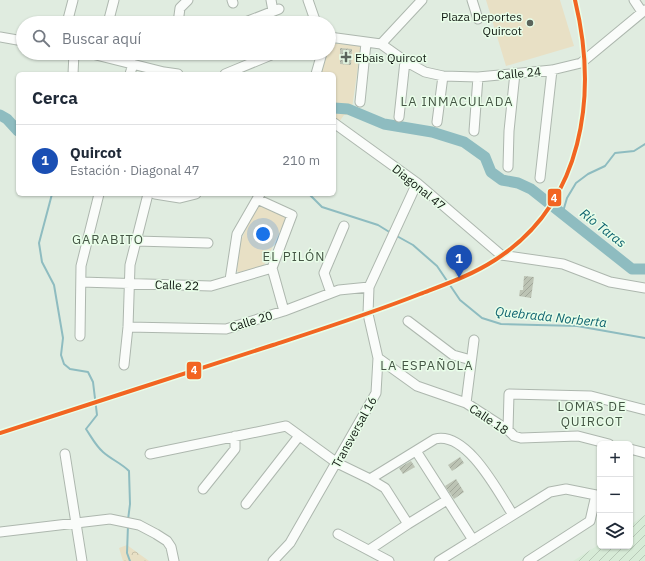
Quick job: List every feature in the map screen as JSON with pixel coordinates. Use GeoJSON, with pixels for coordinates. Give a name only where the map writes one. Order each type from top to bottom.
{"type":"FeatureCollection","features":[{"type":"Feature","properties":{"kind":"street"},"geometry":{"type":"LineString","coordinates":[[69,16],[73,0]]}},
{"type":"Feature","properties":{"kind":"street"},"geometry":{"type":"LineString","coordinates":[[110,16],[114,0]]}},
{"type":"Feature","properties":{"kind":"street"},"geometry":{"type":"LineString","coordinates":[[179,16],[180,8],[188,0]]}},
{"type":"Feature","properties":{"kind":"street"},"geometry":{"type":"LineString","coordinates":[[261,16],[276,10],[271,0]]}},
{"type":"Feature","properties":{"kind":"street"},"geometry":{"type":"LineString","coordinates":[[308,0],[314,16]]}},
{"type":"Feature","properties":{"kind":"street"},"geometry":{"type":"LineString","coordinates":[[336,38],[381,44],[422,0]]}},
{"type":"Feature","properties":{"kind":"street"},"geometry":{"type":"LineString","coordinates":[[472,0],[478,19]]}},
{"type":"Feature","properties":{"kind":"street"},"geometry":{"type":"LineString","coordinates":[[634,0],[644,11]]}},
{"type":"Feature","properties":{"kind":"street","name":"Calle 24"},"geometry":{"type":"LineString","coordinates":[[381,44],[424,72],[443,76],[478,77],[552,70],[581,63],[644,11]]}},
{"type":"Feature","properties":{"kind":"street"},"geometry":{"type":"LineString","coordinates":[[0,37],[16,40]]}},
{"type":"Feature","properties":{"kind":"street"},"geometry":{"type":"LineString","coordinates":[[360,102],[366,43]]}},
{"type":"Feature","properties":{"kind":"street"},"geometry":{"type":"LineString","coordinates":[[73,72],[74,60]]}},
{"type":"Feature","properties":{"kind":"street"},"geometry":{"type":"LineString","coordinates":[[118,60],[169,72]]}},
{"type":"Feature","properties":{"kind":"street"},"geometry":{"type":"LineString","coordinates":[[230,72],[259,60]]}},
{"type":"Feature","properties":{"kind":"street"},"geometry":{"type":"LineString","coordinates":[[317,72],[320,60]]}},
{"type":"Feature","properties":{"kind":"street"},"geometry":{"type":"LineString","coordinates":[[398,117],[405,61]]}},
{"type":"Feature","properties":{"kind":"street"},"geometry":{"type":"LineString","coordinates":[[131,72],[133,64]]}},
{"type":"Feature","properties":{"kind":"street"},"geometry":{"type":"LineString","coordinates":[[540,178],[552,70]]}},
{"type":"Feature","properties":{"kind":"street"},"geometry":{"type":"LineString","coordinates":[[508,167],[509,131],[515,73]]}},
{"type":"Feature","properties":{"kind":"street"},"geometry":{"type":"LineString","coordinates":[[437,122],[443,76]]}},
{"type":"Feature","properties":{"kind":"street"},"geometry":{"type":"LineString","coordinates":[[474,131],[478,77]]}},
{"type":"Feature","properties":{"kind":"street","name":"Diagonal 47"},"geometry":{"type":"LineString","coordinates":[[336,124],[417,183],[501,255],[563,264],[610,282],[645,288]]}},
{"type":"Feature","properties":{"kind":"street"},"geometry":{"type":"LineString","coordinates":[[369,287],[417,183]]}},
{"type":"Feature","properties":{"kind":"street"},"geometry":{"type":"LineString","coordinates":[[80,336],[81,266],[98,196]]}},
{"type":"Feature","properties":{"kind":"street"},"geometry":{"type":"LineString","coordinates":[[124,365],[128,327],[128,283],[130,265],[147,196]]}},
{"type":"Feature","properties":{"kind":"street"},"geometry":{"type":"LineString","coordinates":[[168,196],[180,198],[188,196]]}},
{"type":"Feature","properties":{"kind":"street"},"geometry":{"type":"LineString","coordinates":[[230,280],[237,234],[258,196],[292,215],[272,268],[284,311]]}},
{"type":"Feature","properties":{"kind":"street"},"geometry":{"type":"LineString","coordinates":[[331,293],[324,273],[344,226]]}},
{"type":"Feature","properties":{"kind":"street"},"geometry":{"type":"LineString","coordinates":[[136,241],[208,243]]}},
{"type":"Feature","properties":{"kind":"street","name":"Calle 22"},"geometry":{"type":"LineString","coordinates":[[80,282],[211,286],[272,268]]}},
{"type":"Feature","properties":{"kind":"street","name":"Calle 20"},"geometry":{"type":"LineString","coordinates":[[128,327],[226,329],[284,311],[339,290],[369,287]]}},
{"type":"Feature","properties":{"kind":"street","name":"Transversal 16"},"geometry":{"type":"LineString","coordinates":[[273,561],[290,543],[376,393],[378,358],[368,314],[369,287]]}},
{"type":"Feature","properties":{"kind":"street"},"geometry":{"type":"LineString","coordinates":[[408,321],[454,355],[471,360]]}},
{"type":"Feature","properties":{"kind":"street"},"geometry":{"type":"LineString","coordinates":[[466,403],[474,340]]}},
{"type":"Feature","properties":{"kind":"street","name":"Calle 18"},"geometry":{"type":"LineString","coordinates":[[378,358],[417,386],[466,403],[508,430],[514,436],[521,438],[578,436],[597,441]]}},
{"type":"Feature","properties":{"kind":"street"},"geometry":{"type":"LineString","coordinates":[[508,430],[509,394],[591,396],[645,410]]}},
{"type":"Feature","properties":{"kind":"street"},"geometry":{"type":"LineString","coordinates":[[150,454],[286,426],[337,463],[385,488],[408,524]]}},
{"type":"Feature","properties":{"kind":"street"},"geometry":{"type":"LineString","coordinates":[[203,489],[235,448],[235,436]]}},
{"type":"Feature","properties":{"kind":"street"},"geometry":{"type":"LineString","coordinates":[[246,504],[299,436]]}},
{"type":"Feature","properties":{"kind":"street"},"geometry":{"type":"LineString","coordinates":[[370,480],[440,437],[462,447],[472,454],[513,515]]}},
{"type":"Feature","properties":{"kind":"street"},"geometry":{"type":"LineString","coordinates":[[633,450],[645,453]]}},
{"type":"Feature","properties":{"kind":"street"},"geometry":{"type":"LineString","coordinates":[[416,451],[473,540]]}},
{"type":"Feature","properties":{"kind":"street"},"geometry":{"type":"LineString","coordinates":[[65,454],[82,561]]}},
{"type":"Feature","properties":{"kind":"street"},"geometry":{"type":"LineString","coordinates":[[439,561],[550,492],[558,490],[597,496]]}},
{"type":"Feature","properties":{"kind":"street"},"geometry":{"type":"LineString","coordinates":[[528,561],[590,521],[597,499]]}},
{"type":"Feature","properties":{"kind":"street"},"geometry":{"type":"LineString","coordinates":[[369,550],[447,500]]}},
{"type":"Feature","properties":{"kind":"street"},"geometry":{"type":"LineString","coordinates":[[0,532],[76,522],[110,519],[122,521],[139,525],[167,541],[171,547],[174,561]]}},
{"type":"Feature","properties":{"kind":"street"},"geometry":{"type":"LineString","coordinates":[[338,534],[389,561]]}},
{"type":"Feature","properties":{"kind":"shaded area"},"geometry":{"type":"Polygon","coordinates":[[[645,515],[645,561],[573,561],[597,546],[597,549],[633,549],[633,523],[645,515]]]}},
{"type":"Feature","properties":{"kind":"green space","name":"Plaza Deportes Quircot"},"geometry":{"type":"Polygon","coordinates":[[[486,0],[560,0],[574,46],[506,66],[486,0]]]}},
{"type":"Feature","properties":{"kind":"green space"},"geometry":{"type":"Polygon","coordinates":[[[336,44],[361,46],[351,115],[344,115],[339,122],[336,123],[336,72],[318,72],[322,60],[336,60],[336,44]]]}},
{"type":"Feature","properties":{"kind":"green space"},"geometry":{"type":"Polygon","coordinates":[[[258,202],[287,216],[264,265],[242,274],[237,271],[239,245],[258,202]]]}},
{"type":"Feature","properties":{"kind":"green space"},"geometry":{"type":"Polygon","coordinates":[[[127,545],[149,561],[123,561],[119,548],[127,545]]]}},
{"type":"Feature","properties":{"kind":"building","name":"Ebais Quircot"},"geometry":{"type":"Polygon","coordinates":[[[340,48],[352,49],[351,65],[340,64],[340,48]]]}},
{"type":"Feature","properties":{"kind":"building"},"geometry":{"type":"Polygon","coordinates":[[[524,276],[534,277],[531,298],[519,296],[520,290],[523,290],[524,276]]]}},
{"type":"Feature","properties":{"kind":"building"},"geometry":{"type":"Polygon","coordinates":[[[460,457],[464,463],[452,471],[448,465],[460,457]]]}},
{"type":"Feature","properties":{"kind":"building"},"geometry":{"type":"Polygon","coordinates":[[[411,461],[415,467],[403,474],[399,468],[411,461]]]}},
{"type":"Feature","properties":{"kind":"building"},"geometry":{"type":"Polygon","coordinates":[[[456,479],[464,492],[454,499],[445,486],[456,479]]]}},
{"type":"Feature","properties":{"kind":"waterway","name":"Río Taras"},"geometry":{"type":"LineString","coordinates":[[336,108],[348,109],[384,124],[432,132],[464,142],[485,157],[491,172],[502,180],[518,183],[531,189],[632,269],[645,269]]}},
{"type":"Feature","properties":{"kind":"waterway","name":"Río Taras"},"geometry":{"type":"LineString","coordinates":[[0,115],[7,119],[16,129]]}},
{"type":"Feature","properties":{"kind":"waterway"},"geometry":{"type":"LineString","coordinates":[[562,215],[567,198],[576,183],[588,174],[605,166],[615,153],[634,151],[645,144]]}},
{"type":"Feature","properties":{"kind":"waterway"},"geometry":{"type":"LineString","coordinates":[[51,196],[39,243],[42,262],[54,285],[63,338],[61,355],[64,364],[70,369],[88,372],[93,382],[97,415],[86,429],[94,442],[106,455],[129,471],[130,504],[128,520]]}},
{"type":"Feature","properties":{"kind":"waterway","name":"Quebrada Norberta"},"geometry":{"type":"LineString","coordinates":[[311,196],[322,207],[378,225],[391,233]]}},
{"type":"Feature","properties":{"kind":"waterway","name":"Quebrada Norberta"},"geometry":{"type":"LineString","coordinates":[[395,235],[413,245],[437,266],[460,300],[482,318],[501,324],[577,326],[645,338]]}},
{"type":"Feature","properties":{"kind":"waterway"},"geometry":{"type":"LineString","coordinates":[[128,525],[127,553],[130,561]]}},
{"type":"Feature","properties":{"kind":"transit line","name":"4"},"geometry":{"type":"LineString","coordinates":[[0,433],[365,314],[459,279],[495,260],[525,236],[548,209],[565,178],[577,144],[583,109],[585,73],[582,36],[575,0]]}},
{"type":"Feature","properties":{"kind":"place","name":"Plaza Deportes Quircot"},"geometry":{"type":"Point","coordinates":[530,23]}},
{"type":"Feature","properties":{"kind":"place","name":"Ebais Quircot"},"geometry":{"type":"Point","coordinates":[346,57]}},
{"type":"Feature","properties":{"kind":"place","name":"Quircot"},"geometry":{"type":"Point","coordinates":[459,278]}},
{"type":"Feature","properties":{"kind":"district","name":"LA INMACULADA"},"geometry":{"type":"Point","coordinates":[457,101]}},
{"type":"Feature","properties":{"kind":"district","name":"GARABITO"},"geometry":{"type":"Point","coordinates":[108,239]}},
{"type":"Feature","properties":{"kind":"district","name":"EL PILÓN"},"geometry":{"type":"Point","coordinates":[294,256]}},
{"type":"Feature","properties":{"kind":"district","name":"LA ESPAÑOLA"},"geometry":{"type":"Point","coordinates":[427,365]}},
{"type":"Feature","properties":{"kind":"district","name":"LOMAS DE QUIRCOT"},"geometry":{"type":"Point","coordinates":[592,414]}}]}
